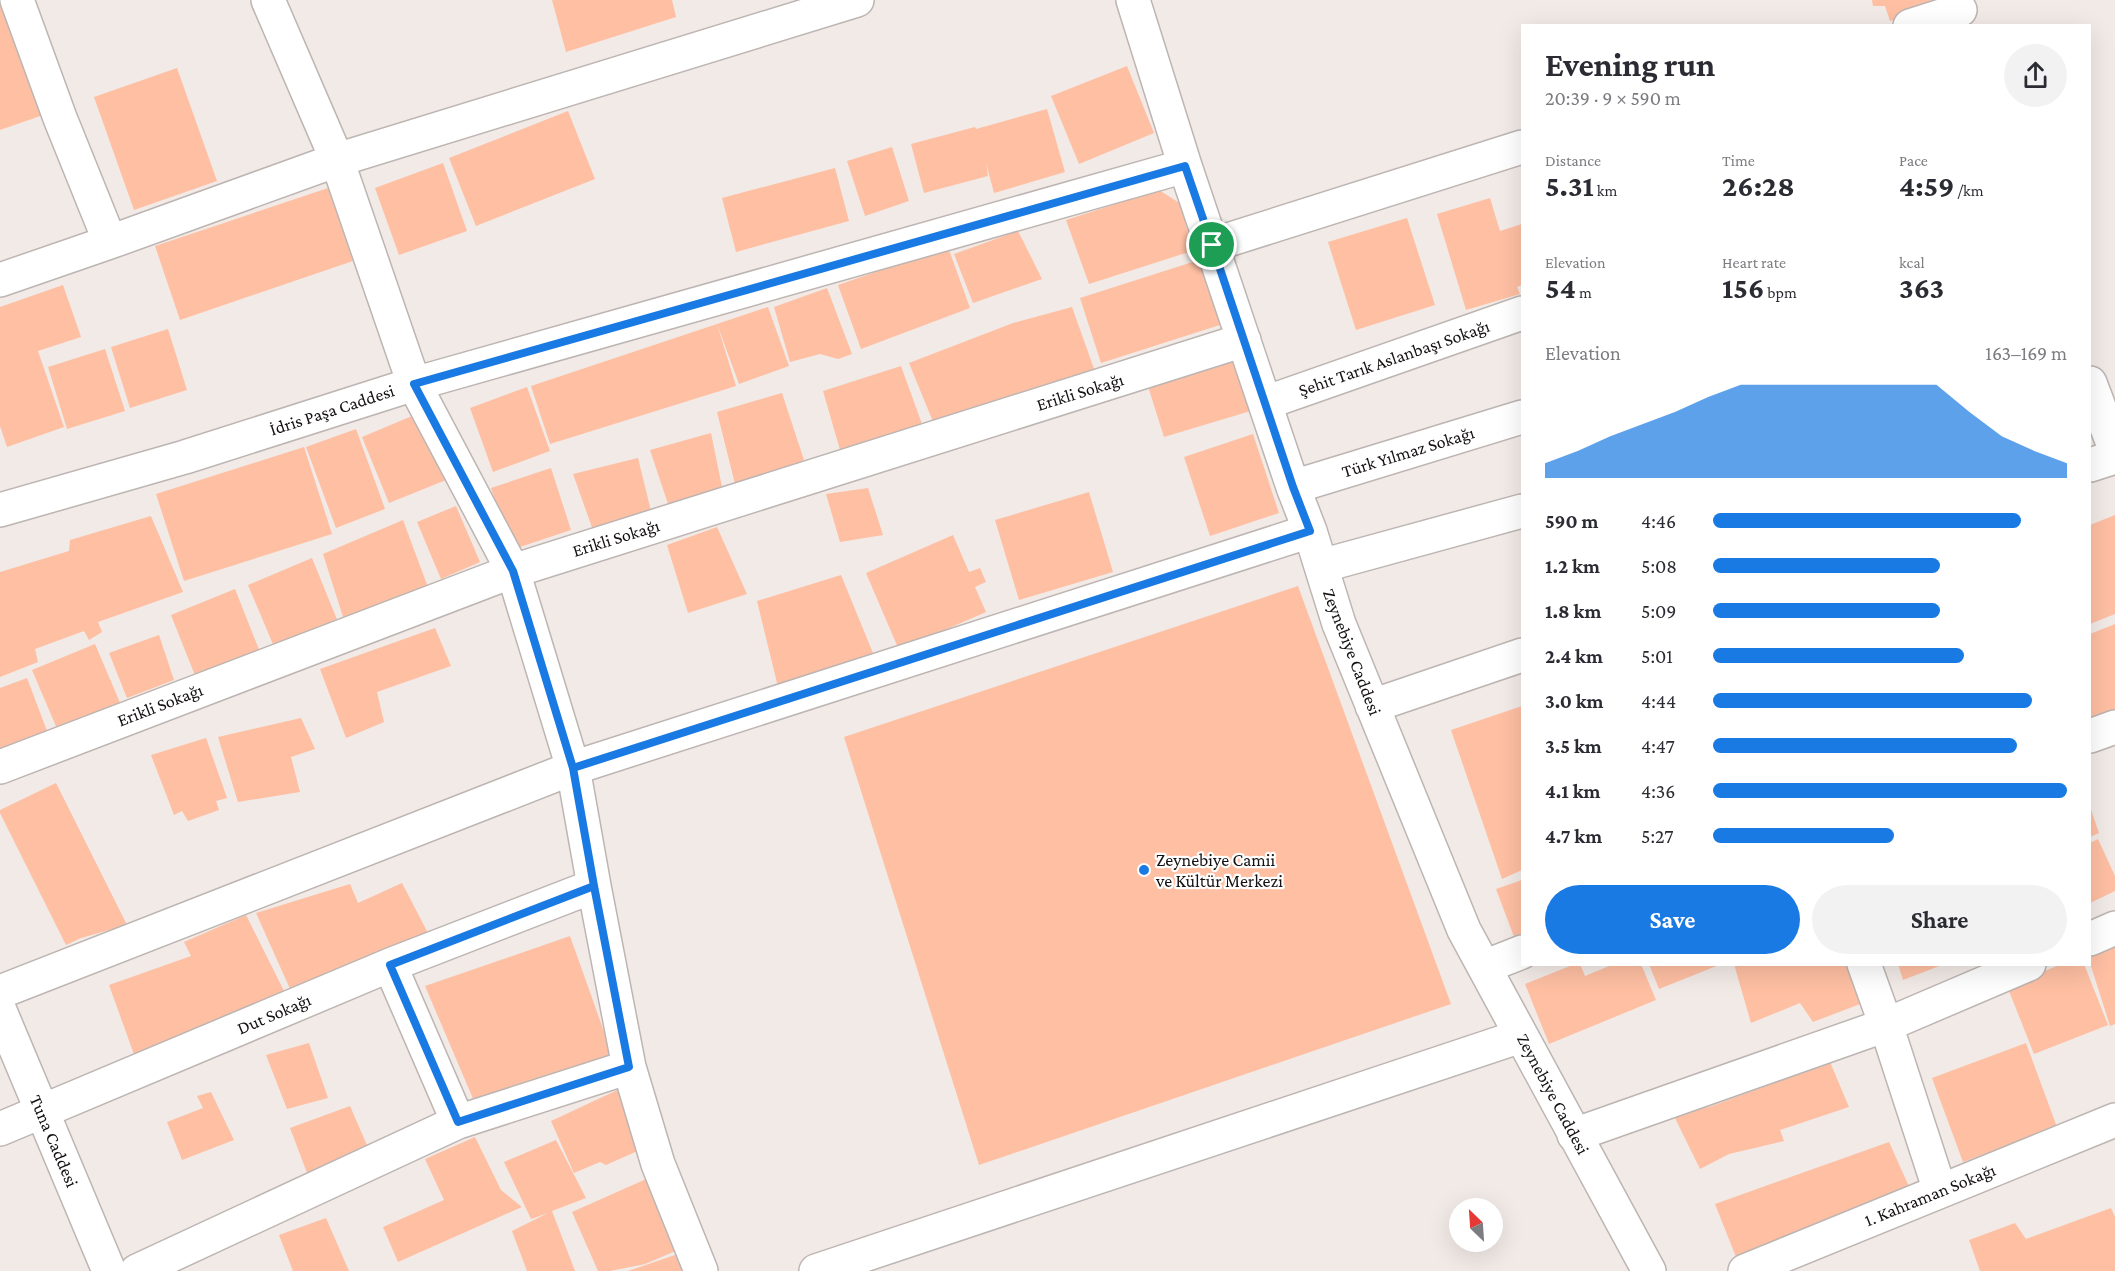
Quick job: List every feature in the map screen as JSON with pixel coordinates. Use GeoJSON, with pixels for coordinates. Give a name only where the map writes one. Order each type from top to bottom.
{"type":"FeatureCollection","features":[{"type":"Feature","properties":{"kind":"street"},"geometry":{"type":"LineString","coordinates":[[17,0],[60,118],[110,242]]}},
{"type":"Feature","properties":{"kind":"street"},"geometry":{"type":"LineString","coordinates":[[268,0],[337,160],[414,384],[513,571],[573,768],[629,1067],[658,1164],[701,1271]]}},
{"type":"Feature","properties":{"kind":"street"},"geometry":{"type":"LineString","coordinates":[[0,280],[337,160],[857,0]]}},
{"type":"Feature","properties":{"kind":"street","name":"Zeynebiye Caddesi"},"geometry":{"type":"LineString","coordinates":[[1133,0],[1185,166],[1293,487],[1310,531],[1339,624],[1372,706],[1464,930],[1649,1271]]}},
{"type":"Feature","properties":{"kind":"street"},"geometry":{"type":"LineString","coordinates":[[1917,24],[1961,12]]}},
{"type":"Feature","properties":{"kind":"street"},"geometry":{"type":"LineString","coordinates":[[1212,245],[1521,147]]}},
{"type":"Feature","properties":{"kind":"street","name":"İdris Paşa Caddesi"},"geometry":{"type":"LineString","coordinates":[[0,510],[185,457],[414,384],[1185,166]]}},
{"type":"Feature","properties":{"kind":"street","name":"Şehit Tarık Aslanbaşı Sokağı"},"geometry":{"type":"LineString","coordinates":[[1265,403],[1521,313]]}},
{"type":"Feature","properties":{"kind":"street","name":"Erikli Sokağı"},"geometry":{"type":"LineString","coordinates":[[0,767],[513,571],[1244,340]]}},
{"type":"Feature","properties":{"kind":"street"},"geometry":{"type":"LineString","coordinates":[[2099,388],[2115,449]]}},
{"type":"Feature","properties":{"kind":"street","name":"Türk Yılmaz Sokağı"},"geometry":{"type":"LineString","coordinates":[[1293,487],[1521,417]]}},
{"type":"Feature","properties":{"kind":"street"},"geometry":{"type":"LineString","coordinates":[[2091,465],[2115,457]]}},
{"type":"Feature","properties":{"kind":"street"},"geometry":{"type":"LineString","coordinates":[[1320,566],[1521,511]]}},
{"type":"Feature","properties":{"kind":"street"},"geometry":{"type":"LineString","coordinates":[[0,992],[573,768],[1310,531]]}},
{"type":"Feature","properties":{"kind":"street"},"geometry":{"type":"LineString","coordinates":[[1372,706],[1521,655]]}},
{"type":"Feature","properties":{"kind":"street"},"geometry":{"type":"LineString","coordinates":[[2091,736],[2115,727]]}},
{"type":"Feature","properties":{"kind":"street","name":"Dut Sokağı"},"geometry":{"type":"LineString","coordinates":[[0,1129],[390,965],[594,886]]}},
{"type":"Feature","properties":{"kind":"street"},"geometry":{"type":"LineString","coordinates":[[2091,939],[2115,928]]}},
{"type":"Feature","properties":{"kind":"street"},"geometry":{"type":"LineString","coordinates":[[1484,967],[1521,952]]}},
{"type":"Feature","properties":{"kind":"street"},"geometry":{"type":"LineString","coordinates":[[390,965],[458,1122]]}},
{"type":"Feature","properties":{"kind":"street"},"geometry":{"type":"LineString","coordinates":[[1865,966],[1940,1191]]}},
{"type":"Feature","properties":{"kind":"street"},"geometry":{"type":"LineString","coordinates":[[1574,1136],[1886,1025],[2024,966]]}},
{"type":"Feature","properties":{"kind":"street","name":"Tuna Caddesi"},"geometry":{"type":"LineString","coordinates":[[0,1011],[109,1271]]}},
{"type":"Feature","properties":{"kind":"street"},"geometry":{"type":"LineString","coordinates":[[816,1271],[1521,1036]]}},
{"type":"Feature","properties":{"kind":"street"},"geometry":{"type":"LineString","coordinates":[[137,1271],[458,1122],[629,1067]]}},
{"type":"Feature","properties":{"kind":"street","name":"1. Kahraman Sokağı"},"geometry":{"type":"LineString","coordinates":[[1745,1271],[2115,1120]]}},
{"type":"Feature","properties":{"kind":"building"},"geometry":{"type":"Polygon","coordinates":[[[0,0],[11,0],[49,113],[0,130],[0,0]]]}},
{"type":"Feature","properties":{"kind":"building"},"geometry":{"type":"Polygon","coordinates":[[[552,0],[672,0],[676,17],[566,52],[552,0]]]}},
{"type":"Feature","properties":{"kind":"building"},"geometry":{"type":"Polygon","coordinates":[[[1872,0],[1936,0],[1938,8],[1890,21],[1885,6],[1873,6],[1872,0]]]}},
{"type":"Feature","properties":{"kind":"building"},"geometry":{"type":"Polygon","coordinates":[[[1127,66],[1154,133],[1079,164],[1051,96],[1127,66]]]}},
{"type":"Feature","properties":{"kind":"building"},"geometry":{"type":"Polygon","coordinates":[[[177,68],[217,181],[134,210],[94,97],[177,68]]]}},
{"type":"Feature","properties":{"kind":"building"},"geometry":{"type":"Polygon","coordinates":[[[1047,109],[1065,172],[994,193],[986,163],[988,176],[924,193],[911,144],[1047,109]]]}},
{"type":"Feature","properties":{"kind":"building"},"geometry":{"type":"Polygon","coordinates":[[[568,111],[595,179],[476,226],[449,158],[568,111]]]}},
{"type":"Feature","properties":{"kind":"building"},"geometry":{"type":"Polygon","coordinates":[[[892,147],[909,201],[865,216],[847,161],[892,147]]]}},
{"type":"Feature","properties":{"kind":"building"},"geometry":{"type":"Polygon","coordinates":[[[443,163],[467,231],[399,255],[375,188],[443,163]]]}},
{"type":"Feature","properties":{"kind":"building"},"geometry":{"type":"Polygon","coordinates":[[[835,168],[849,221],[736,252],[722,198],[835,168]]]}},
{"type":"Feature","properties":{"kind":"building"},"geometry":{"type":"Polygon","coordinates":[[[328,188],[353,261],[180,320],[155,246],[328,188]]]}},
{"type":"Feature","properties":{"kind":"building"},"geometry":{"type":"Polygon","coordinates":[[[1159,190],[1181,204],[1192,251],[1089,284],[1066,220],[1159,190]]]}},
{"type":"Feature","properties":{"kind":"building"},"geometry":{"type":"Polygon","coordinates":[[[1490,198],[1500,231],[1521,224],[1521,285],[1517,287],[1520,294],[1466,310],[1437,214],[1490,198]]]}},
{"type":"Feature","properties":{"kind":"building"},"geometry":{"type":"Polygon","coordinates":[[[1407,218],[1435,305],[1356,330],[1328,242],[1407,218]]]}},
{"type":"Feature","properties":{"kind":"building"},"geometry":{"type":"Polygon","coordinates":[[[1018,231],[1042,279],[973,303],[954,254],[1018,231]]]}},
{"type":"Feature","properties":{"kind":"building"},"geometry":{"type":"Polygon","coordinates":[[[948,247],[970,308],[861,349],[838,285],[948,247]]]}},
{"type":"Feature","properties":{"kind":"building"},"geometry":{"type":"Polygon","coordinates":[[[1202,259],[1223,324],[1101,363],[1080,298],[1202,259]]]}},
{"type":"Feature","properties":{"kind":"building"},"geometry":{"type":"Polygon","coordinates":[[[63,285],[81,337],[38,351],[64,427],[7,447],[0,426],[0,307],[63,285]]]}},
{"type":"Feature","properties":{"kind":"building"},"geometry":{"type":"Polygon","coordinates":[[[827,288],[852,354],[838,359],[820,354],[790,362],[774,307],[827,288]]]}},
{"type":"Feature","properties":{"kind":"building"},"geometry":{"type":"Polygon","coordinates":[[[768,307],[789,366],[739,384],[717,324],[768,307]]]}},
{"type":"Feature","properties":{"kind":"building"},"geometry":{"type":"Polygon","coordinates":[[[1072,307],[1098,380],[936,429],[909,363],[1013,323],[1072,307]]]}},
{"type":"Feature","properties":{"kind":"building"},"geometry":{"type":"Polygon","coordinates":[[[717,324],[736,386],[550,444],[531,386],[717,324]]]}},
{"type":"Feature","properties":{"kind":"building"},"geometry":{"type":"Polygon","coordinates":[[[168,329],[187,390],[130,408],[111,347],[168,329]]]}},
{"type":"Feature","properties":{"kind":"building"},"geometry":{"type":"Polygon","coordinates":[[[105,349],[125,411],[67,429],[48,367],[105,349]]]}},
{"type":"Feature","properties":{"kind":"building"},"geometry":{"type":"Polygon","coordinates":[[[1237,353],[1254,410],[1164,437],[1146,380],[1237,353]]]}},
{"type":"Feature","properties":{"kind":"building"},"geometry":{"type":"Polygon","coordinates":[[[901,366],[922,424],[840,450],[823,391],[901,366]]]}},
{"type":"Feature","properties":{"kind":"building"},"geometry":{"type":"Polygon","coordinates":[[[527,387],[550,451],[493,472],[470,408],[527,387]]]}},
{"type":"Feature","properties":{"kind":"building"},"geometry":{"type":"Polygon","coordinates":[[[782,393],[804,460],[736,488],[717,412],[782,393]]]}},
{"type":"Feature","properties":{"kind":"building"},"geometry":{"type":"Polygon","coordinates":[[[424,411],[451,478],[389,503],[362,437],[424,411]]]}},
{"type":"Feature","properties":{"kind":"building"},"geometry":{"type":"Polygon","coordinates":[[[356,429],[385,509],[336,528],[306,447],[356,429]]]}},
{"type":"Feature","properties":{"kind":"building"},"geometry":{"type":"Polygon","coordinates":[[[711,433],[723,492],[669,507],[650,450],[711,433]]]}},
{"type":"Feature","properties":{"kind":"building"},"geometry":{"type":"Polygon","coordinates":[[[1253,434],[1279,513],[1210,536],[1184,457],[1253,434]]]}},
{"type":"Feature","properties":{"kind":"building"},"geometry":{"type":"Polygon","coordinates":[[[304,447],[332,534],[184,581],[156,494],[304,447]]]}},
{"type":"Feature","properties":{"kind":"building"},"geometry":{"type":"Polygon","coordinates":[[[638,458],[652,515],[594,533],[573,474],[638,458]]]}},
{"type":"Feature","properties":{"kind":"building"},"geometry":{"type":"Polygon","coordinates":[[[551,468],[571,530],[511,550],[491,488],[551,468]]]}},
{"type":"Feature","properties":{"kind":"building"},"geometry":{"type":"Polygon","coordinates":[[[868,488],[883,535],[840,542],[826,494],[868,488]]]}},
{"type":"Feature","properties":{"kind":"building"},"geometry":{"type":"Polygon","coordinates":[[[1089,492],[1113,572],[1019,600],[995,520],[1089,492]]]}},
{"type":"Feature","properties":{"kind":"building"},"geometry":{"type":"Polygon","coordinates":[[[456,506],[480,562],[441,579],[417,522],[456,506]]]}},
{"type":"Feature","properties":{"kind":"building"},"geometry":{"type":"Polygon","coordinates":[[[2115,515],[2115,614],[2091,624],[2091,525],[2115,515]]]}},
{"type":"Feature","properties":{"kind":"building"},"geometry":{"type":"Polygon","coordinates":[[[151,516],[183,592],[98,622],[102,632],[89,640],[84,631],[35,649],[38,662],[0,677],[0,572],[69,551],[70,540],[151,516]]]}},
{"type":"Feature","properties":{"kind":"building"},"geometry":{"type":"Polygon","coordinates":[[[403,520],[429,590],[344,620],[323,554],[403,520]]]}},
{"type":"Feature","properties":{"kind":"building"},"geometry":{"type":"Polygon","coordinates":[[[717,527],[747,594],[688,613],[667,545],[717,527]]]}},
{"type":"Feature","properties":{"kind":"building"},"geometry":{"type":"Polygon","coordinates":[[[953,535],[969,572],[980,568],[986,582],[975,587],[986,612],[899,650],[866,573],[953,535]]]}},
{"type":"Feature","properties":{"kind":"building"},"geometry":{"type":"Polygon","coordinates":[[[312,558],[338,622],[275,649],[248,585],[312,558]]]}},
{"type":"Feature","properties":{"kind":"building"},"geometry":{"type":"Polygon","coordinates":[[[841,575],[875,658],[779,691],[757,601],[841,575]]]}},
{"type":"Feature","properties":{"kind":"building","name":"Zeynebiye Camii ve Kültür Merkezi"},"geometry":{"type":"Polygon","coordinates":[[[1298,586],[1451,1004],[979,1165],[844,737],[1298,586]]]}},
{"type":"Feature","properties":{"kind":"building"},"geometry":{"type":"Polygon","coordinates":[[[235,589],[260,652],[196,678],[171,615],[235,589]]]}},
{"type":"Feature","properties":{"kind":"building"},"geometry":{"type":"Polygon","coordinates":[[[2115,624],[2115,719],[2091,729],[2091,634],[2115,624]]]}},
{"type":"Feature","properties":{"kind":"building"},"geometry":{"type":"Polygon","coordinates":[[[435,628],[451,666],[377,692],[384,722],[346,738],[320,669],[435,628]]]}},
{"type":"Feature","properties":{"kind":"building"},"geometry":{"type":"Polygon","coordinates":[[[159,635],[174,680],[127,698],[109,653],[159,635]]]}},
{"type":"Feature","properties":{"kind":"building"},"geometry":{"type":"Polygon","coordinates":[[[95,644],[124,712],[61,738],[32,670],[95,644]]]}},
{"type":"Feature","properties":{"kind":"building"},"geometry":{"type":"Polygon","coordinates":[[[27,678],[52,744],[0,761],[0,688],[27,678]]]}},
{"type":"Feature","properties":{"kind":"building"},"geometry":{"type":"Polygon","coordinates":[[[1521,706],[1521,870],[1502,879],[1451,730],[1521,706]]]}},
{"type":"Feature","properties":{"kind":"building"},"geometry":{"type":"Polygon","coordinates":[[[301,718],[315,749],[291,757],[300,792],[238,802],[218,737],[301,718]]]}},
{"type":"Feature","properties":{"kind":"building"},"geometry":{"type":"Polygon","coordinates":[[[206,738],[227,798],[216,801],[219,810],[188,821],[182,811],[174,815],[151,755],[206,738]]]}},
{"type":"Feature","properties":{"kind":"building"},"geometry":{"type":"Polygon","coordinates":[[[56,783],[127,925],[81,938],[66,945],[0,813],[0,810],[56,783]]]}},
{"type":"Feature","properties":{"kind":"building"},"geometry":{"type":"Polygon","coordinates":[[[2091,810],[2099,833],[2091,837],[2091,810]]]}},
{"type":"Feature","properties":{"kind":"building"},"geometry":{"type":"Polygon","coordinates":[[[2098,839],[2115,876],[2115,891],[2091,903],[2091,842],[2098,839]]]}},
{"type":"Feature","properties":{"kind":"building"},"geometry":{"type":"Polygon","coordinates":[[[1521,880],[1521,940],[1516,942],[1496,889],[1521,880]]]}},
{"type":"Feature","properties":{"kind":"building"},"geometry":{"type":"Polygon","coordinates":[[[402,883],[430,937],[291,991],[256,913],[350,884],[358,903],[402,883]]]}},
{"type":"Feature","properties":{"kind":"building"},"geometry":{"type":"Polygon","coordinates":[[[246,915],[287,997],[136,1060],[109,985],[191,956],[184,942],[246,915]]]}},
{"type":"Feature","properties":{"kind":"building"},"geometry":{"type":"Polygon","coordinates":[[[570,936],[613,1057],[474,1101],[425,986],[570,936]]]}},
{"type":"Feature","properties":{"kind":"building"},"geometry":{"type":"Polygon","coordinates":[[[2115,943],[2115,1024],[2110,1026],[2091,966],[2091,952],[2115,943]]]}},
{"type":"Feature","properties":{"kind":"building"},"geometry":{"type":"Polygon","coordinates":[[[1570,966],[1581,966],[1585,976],[1609,966],[1642,966],[1656,1000],[1549,1044],[1525,984],[1570,966]]]}},
{"type":"Feature","properties":{"kind":"building"},"geometry":{"type":"Polygon","coordinates":[[[1650,966],[1716,966],[1659,989],[1650,966]]]}},
{"type":"Feature","properties":{"kind":"building"},"geometry":{"type":"Polygon","coordinates":[[[1735,966],[1865,966],[1876,998],[1813,1022],[1800,1003],[1751,1023],[1735,966]]]}},
{"type":"Feature","properties":{"kind":"building"},"geometry":{"type":"Polygon","coordinates":[[[1899,966],[1939,966],[1903,980],[1899,966]]]}},
{"type":"Feature","properties":{"kind":"building"},"geometry":{"type":"Polygon","coordinates":[[[2057,966],[2085,966],[2108,1025],[2034,1054],[2007,986],[2057,966]]]}},
{"type":"Feature","properties":{"kind":"building"},"geometry":{"type":"Polygon","coordinates":[[[309,1043],[328,1098],[287,1109],[266,1055],[309,1043]]]}},
{"type":"Feature","properties":{"kind":"building"},"geometry":{"type":"Polygon","coordinates":[[[2026,1043],[2057,1127],[1963,1162],[1932,1078],[2026,1043]]]}},
{"type":"Feature","properties":{"kind":"building"},"geometry":{"type":"Polygon","coordinates":[[[1830,1062],[1849,1107],[1780,1130],[1784,1141],[1729,1154],[1700,1169],[1674,1116],[1712,1106],[1830,1062]]]}},
{"type":"Feature","properties":{"kind":"building"},"geometry":{"type":"Polygon","coordinates":[[[624,1087],[651,1145],[606,1165],[600,1162],[574,1173],[551,1121],[624,1087]]]}},
{"type":"Feature","properties":{"kind":"building"},"geometry":{"type":"Polygon","coordinates":[[[211,1092],[234,1140],[182,1160],[167,1122],[203,1108],[197,1096],[211,1092]]]}},
{"type":"Feature","properties":{"kind":"building"},"geometry":{"type":"Polygon","coordinates":[[[350,1106],[370,1152],[309,1178],[290,1128],[350,1106]]]}},
{"type":"Feature","properties":{"kind":"building"},"geometry":{"type":"Polygon","coordinates":[[[475,1137],[501,1190],[522,1207],[398,1262],[383,1227],[444,1200],[425,1159],[475,1137]]]}},
{"type":"Feature","properties":{"kind":"building"},"geometry":{"type":"Polygon","coordinates":[[[556,1140],[586,1198],[552,1211],[575,1271],[527,1271],[512,1231],[548,1213],[531,1219],[504,1162],[556,1140]]]}},
{"type":"Feature","properties":{"kind":"building"},"geometry":{"type":"Polygon","coordinates":[[[1889,1142],[1911,1191],[1738,1262],[1715,1204],[1889,1142]]]}},
{"type":"Feature","properties":{"kind":"building"},"geometry":{"type":"Polygon","coordinates":[[[653,1176],[685,1247],[645,1264],[598,1271],[572,1212],[653,1176]]]}},
{"type":"Feature","properties":{"kind":"building"},"geometry":{"type":"Polygon","coordinates":[[[2111,1208],[2115,1217],[2115,1271],[1980,1271],[1969,1240],[2015,1223],[2026,1239],[2111,1208]]]}},
{"type":"Feature","properties":{"kind":"building"},"geometry":{"type":"Polygon","coordinates":[[[326,1218],[349,1271],[293,1271],[279,1235],[326,1218]]]}},
{"type":"Feature","properties":{"kind":"building"},"geometry":{"type":"Polygon","coordinates":[[[681,1253],[688,1271],[628,1271],[681,1253]]]}},
{"type":"Feature","properties":{"kind":"place","name":"Zeynebiye Camii ve Kültür Merkezi"},"geometry":{"type":"Point","coordinates":[1144,870]}},
{"type":"Feature","properties":{"kind":"route"},"geometry":{"type":"LineString","coordinates":[[1212,245],[1185,166],[414,384],[513,571],[573,768],[629,1067],[458,1122],[390,965],[594,886],[573,768],[1310,531],[1293,487],[1212,245]]}}]}
